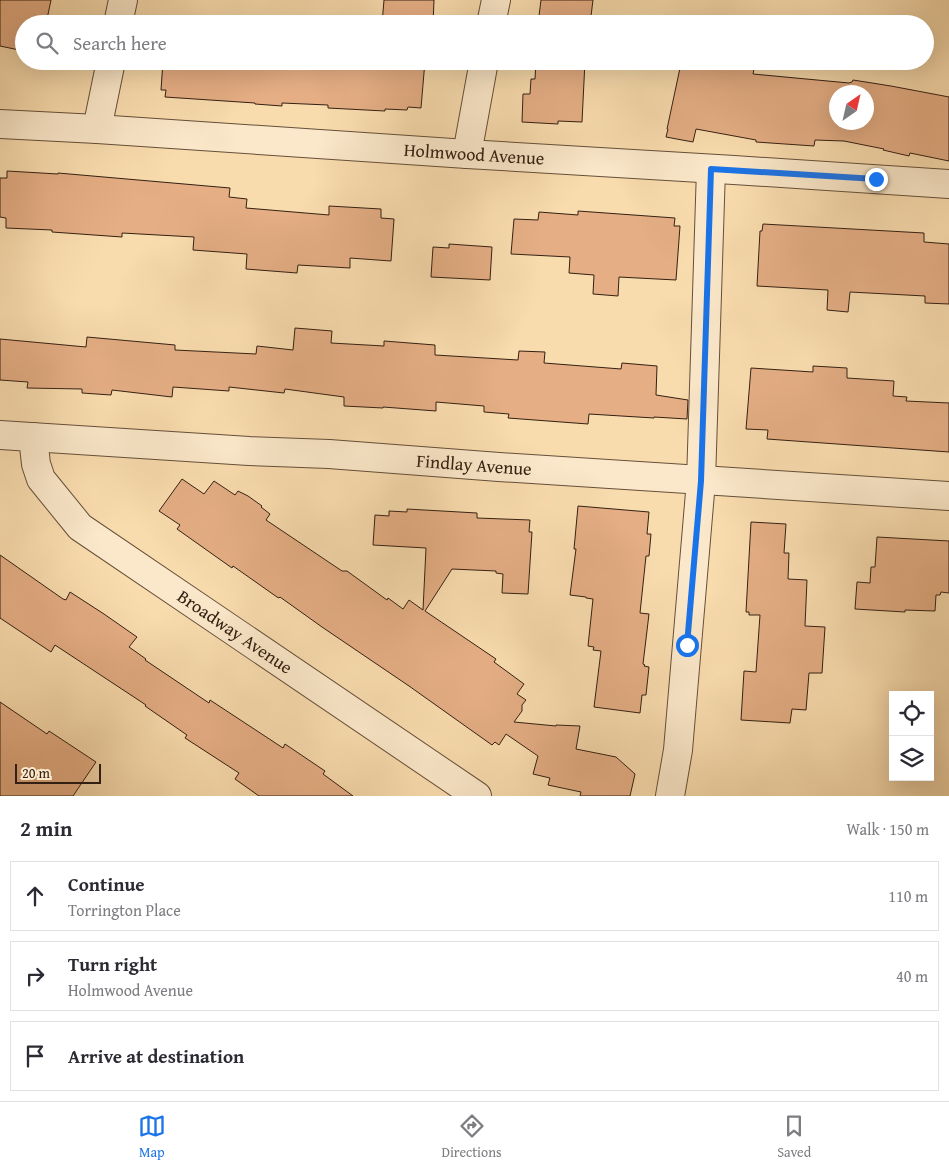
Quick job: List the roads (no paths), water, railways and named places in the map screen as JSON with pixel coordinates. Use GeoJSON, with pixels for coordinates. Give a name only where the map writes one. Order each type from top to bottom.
{"type":"FeatureCollection","features":[{"type":"Feature","properties":{"kind":"street"},"geometry":{"type":"LineString","coordinates":[[120,15],[123,0]]}},
{"type":"Feature","properties":{"kind":"street"},"geometry":{"type":"LineString","coordinates":[[493,15],[496,0]]}},
{"type":"Feature","properties":{"kind":"street"},"geometry":{"type":"LineString","coordinates":[[98,129],[109,70]]}},
{"type":"Feature","properties":{"kind":"street"},"geometry":{"type":"LineString","coordinates":[[467,154],[482,70]]}},
{"type":"Feature","properties":{"kind":"street","name":"Holmwood Avenue"},"geometry":{"type":"LineString","coordinates":[[0,124],[949,184]]}},
{"type":"Feature","properties":{"kind":"street"},"geometry":{"type":"LineString","coordinates":[[670,796],[678,750],[701,481],[711,169]]}},
{"type":"Feature","properties":{"kind":"street","name":"Findlay Avenue"},"geometry":{"type":"LineString","coordinates":[[0,434],[249,451],[330,454],[701,481],[949,496]]}},
{"type":"Feature","properties":{"kind":"street","name":"Broadway Avenue"},"geometry":{"type":"LineString","coordinates":[[32,437],[36,464],[41,479],[80,527],[477,796]]}}]}
